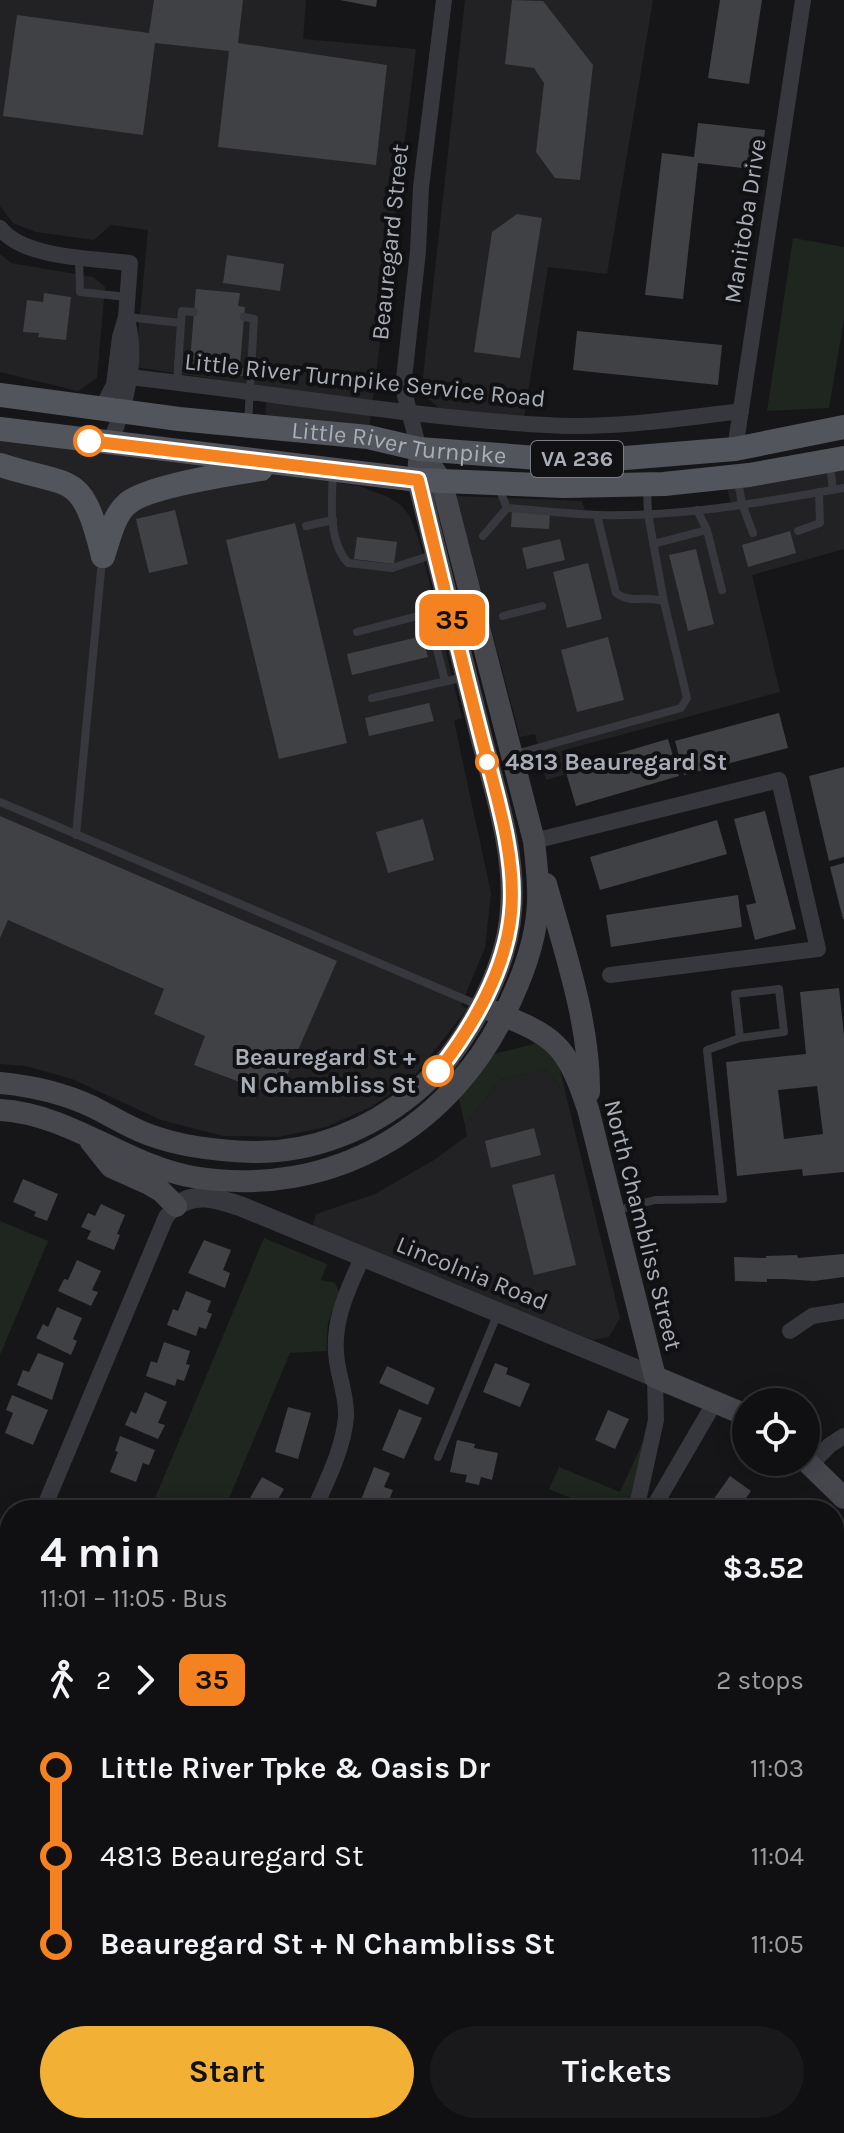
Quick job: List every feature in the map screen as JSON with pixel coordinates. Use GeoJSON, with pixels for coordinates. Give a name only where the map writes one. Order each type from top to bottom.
{"type":"FeatureCollection","features":[{"type":"Feature","properties":{"kind":"main road","name":"Little River Turnpike"},"geometry":{"type":"LineString","coordinates":[[0,395],[368,437],[419,449],[564,460],[735,449],[844,427]]}},
{"type":"Feature","properties":{"kind":"main road","name":"Little River Turnpike"},"geometry":{"type":"LineString","coordinates":[[0,429],[430,480],[564,486],[646,485],[737,476],[837,459]]}},
{"type":"Feature","properties":{"kind":"main road","name":"Beauregard Street"},"geometry":{"type":"LineString","coordinates":[[419,449],[430,480]]}},
{"type":"Feature","properties":{"kind":"main road"},"geometry":{"type":"LineString","coordinates":[[103,556],[118,514],[138,497],[245,471],[292,464]]}},
{"type":"Feature","properties":{"kind":"main road"},"geometry":{"type":"LineString","coordinates":[[0,465],[72,484],[88,507],[103,556]]}},
{"type":"Feature","properties":{"kind":"main road"},"geometry":{"type":"LineString","coordinates":[[0,1083],[38,1088],[72,1098],[143,1133],[188,1147],[255,1152],[295,1149],[349,1133],[403,1102],[438,1072],[463,1036],[494,975],[511,914],[511,878],[495,794],[456,679],[439,610],[430,480]]}},
{"type":"Feature","properties":{"kind":"main road"},"geometry":{"type":"LineString","coordinates":[[430,480],[512,755],[577,1006],[587,1064],[588,1109]]}},
{"type":"Feature","properties":{"kind":"main road"},"geometry":{"type":"LineString","coordinates":[[0,1110],[66,1125],[140,1162],[190,1176],[227,1182],[316,1172],[369,1152],[399,1136],[434,1110],[467,1074],[504,1016],[518,984],[534,931],[539,893],[534,841]]}},
{"type":"Feature","properties":{"kind":"main road","name":"North Chambliss Street"},"geometry":{"type":"LineString","coordinates":[[480,1006],[525,1023],[555,1042],[573,1068],[588,1109],[655,1377]]}},
{"type":"Feature","properties":{"kind":"main road"},"geometry":{"type":"LineString","coordinates":[[88,1137],[111,1167],[149,1184],[176,1206]]}},
{"type":"Feature","properties":{"kind":"main road","name":"Lincolnia Road"},"geometry":{"type":"LineString","coordinates":[[655,1377],[732,1408]]}},
{"type":"Feature","properties":{"kind":"main road"},"geometry":{"type":"LineString","coordinates":[[820,1475],[844,1498]]}},
{"type":"Feature","properties":{"kind":"street","name":"Beauregard Street"},"geometry":{"type":"LineString","coordinates":[[419,449],[403,388],[405,352],[444,0]]}},
{"type":"Feature","properties":{"kind":"street","name":"Manitoba Drive"},"geometry":{"type":"LineString","coordinates":[[735,449],[803,0]]}},
{"type":"Feature","properties":{"kind":"street"},"geometry":{"type":"LineString","coordinates":[[0,228],[8,238],[33,250],[130,263],[126,317],[120,337],[114,385],[110,443]]}},
{"type":"Feature","properties":{"kind":"street"},"geometry":{"type":"LineString","coordinates":[[112,410],[128,377],[132,337],[126,317]]}},
{"type":"Feature","properties":{"kind":"street","name":"Little River Turnpike Service Road"},"geometry":{"type":"LineString","coordinates":[[128,377],[409,414],[548,425],[674,419],[741,411]]}},
{"type":"Feature","properties":{"kind":"street"},"geometry":{"type":"LineString","coordinates":[[534,841],[779,780],[818,949],[610,975]]}},
{"type":"Feature","properties":{"kind":"street","name":"Lincolnia Road"},"geometry":{"type":"LineString","coordinates":[[176,1206],[196,1196],[216,1198],[240,1206],[655,1377]]}},
{"type":"Feature","properties":{"kind":"street"},"geometry":{"type":"LineString","coordinates":[[47,1500],[166,1217],[176,1206]]}},
{"type":"Feature","properties":{"kind":"street"},"geometry":{"type":"LineString","coordinates":[[318,1500],[343,1435],[346,1413],[337,1363],[337,1321],[342,1300],[363,1256]]}},
{"type":"Feature","properties":{"kind":"street"},"geometry":{"type":"LineString","coordinates":[[790,1331],[812,1316],[844,1311]]}},
{"type":"Feature","properties":{"kind":"street","name":"North Chambliss Street"},"geometry":{"type":"LineString","coordinates":[[638,1500],[656,1420],[655,1377]]}},
{"type":"Feature","properties":{"kind":"street"},"geometry":{"type":"LineString","coordinates":[[658,1500],[716,1400]]}},
{"type":"Feature","properties":{"kind":"street"},"geometry":{"type":"LineString","coordinates":[[820,1453],[844,1436]]}},
{"type":"Feature","properties":{"kind":"lane"},"geometry":{"type":"LineString","coordinates":[[79,256],[80,292],[127,297]]}},
{"type":"Feature","properties":{"kind":"lane"},"geometry":{"type":"LineString","coordinates":[[177,383],[182,311],[194,312]]}},
{"type":"Feature","properties":{"kind":"lane"},"geometry":{"type":"LineString","coordinates":[[126,317],[181,323]]}},
{"type":"Feature","properties":{"kind":"lane"},"geometry":{"type":"LineString","coordinates":[[244,317],[254,319],[248,425]]}},
{"type":"Feature","properties":{"kind":"lane"},"geometry":{"type":"LineString","coordinates":[[180,340],[192,341]]}},
{"type":"Feature","properties":{"kind":"lane"},"geometry":{"type":"LineString","coordinates":[[241,349],[252,350]]}},
{"type":"Feature","properties":{"kind":"lane"},"geometry":{"type":"LineString","coordinates":[[178,363],[250,373]]}},
{"type":"Feature","properties":{"kind":"lane"},"geometry":{"type":"LineString","coordinates":[[833,490],[837,459]]}},
{"type":"Feature","properties":{"kind":"lane"},"geometry":{"type":"LineString","coordinates":[[333,470],[333,520],[341,555],[348,563],[392,568],[436,554]]}},
{"type":"Feature","properties":{"kind":"lane"},"geometry":{"type":"LineString","coordinates":[[737,476],[742,504],[753,533]]}},
{"type":"Feature","properties":{"kind":"lane"},"geometry":{"type":"LineString","coordinates":[[497,483],[507,508]]}},
{"type":"Feature","properties":{"kind":"lane"},"geometry":{"type":"LineString","coordinates":[[512,755],[681,708],[687,698],[664,602],[648,514],[646,485]]}},
{"type":"Feature","properties":{"kind":"lane"},"geometry":{"type":"LineString","coordinates":[[507,508],[597,515],[648,514],[697,510],[844,488]]}},
{"type":"Feature","properties":{"kind":"lane"},"geometry":{"type":"LineString","coordinates":[[798,531],[820,523],[819,492]]}},
{"type":"Feature","properties":{"kind":"lane"},"geometry":{"type":"LineString","coordinates":[[483,536],[507,508]]}},
{"type":"Feature","properties":{"kind":"lane"},"geometry":{"type":"LineString","coordinates":[[697,510],[707,530],[722,590]]}},
{"type":"Feature","properties":{"kind":"lane"},"geometry":{"type":"LineString","coordinates":[[597,515],[616,593],[625,599],[656,598],[664,602]]}},
{"type":"Feature","properties":{"kind":"lane"},"geometry":{"type":"LineString","coordinates":[[306,526],[333,520]]}},
{"type":"Feature","properties":{"kind":"lane"},"geometry":{"type":"LineString","coordinates":[[653,544],[707,530]]}},
{"type":"Feature","properties":{"kind":"lane"},"geometry":{"type":"LineString","coordinates":[[76,835],[103,556]]}},
{"type":"Feature","properties":{"kind":"lane"},"geometry":{"type":"LineString","coordinates":[[503,616],[542,606]]}},
{"type":"Feature","properties":{"kind":"lane"},"geometry":{"type":"LineString","coordinates":[[357,632],[439,610]]}},
{"type":"Feature","properties":{"kind":"lane"},"geometry":{"type":"LineString","coordinates":[[372,698],[456,679]]}},
{"type":"Feature","properties":{"kind":"lane"},"geometry":{"type":"LineString","coordinates":[[0,802],[480,1006]]}},
{"type":"Feature","properties":{"kind":"lane"},"geometry":{"type":"LineString","coordinates":[[614,1211],[655,1200],[723,1199],[707,1050],[740,1038],[784,1032],[779,989],[735,994],[740,1038]]}},
{"type":"Feature","properties":{"kind":"lane"},"geometry":{"type":"LineString","coordinates":[[438,1457],[498,1312]]}},
{"type":"Feature","properties":{"kind":"shaded area"},"geometry":{"type":"Polygon","coordinates":[[[0,0],[306,0],[303,39],[416,49],[369,431],[265,416],[268,387],[135,367],[148,230],[111,225],[94,240],[36,232],[13,223],[0,206],[0,0]]]}},
{"type":"Feature","properties":{"kind":"shaded area"},"geometry":{"type":"Polygon","coordinates":[[[465,0],[653,0],[607,274],[548,267],[524,417],[439,408],[428,398],[423,377],[465,0]]]}},
{"type":"Feature","properties":{"kind":"shaded area"},"geometry":{"type":"Polygon","coordinates":[[[793,238],[844,247],[844,319],[829,408],[767,411],[793,238]]]}},
{"type":"Feature","properties":{"kind":"shaded area"},"geometry":{"type":"Polygon","coordinates":[[[0,254],[11,263],[93,277],[105,287],[97,378],[78,391],[0,372],[0,254]]]}},
{"type":"Feature","properties":{"kind":"shaded area"},"geometry":{"type":"Polygon","coordinates":[[[0,435],[359,486],[388,497],[409,515],[419,540],[462,718],[454,721],[491,893],[485,948],[461,1005],[467,1009],[412,1079],[371,1107],[326,1127],[278,1137],[223,1136],[161,1120],[72,1079],[26,1066],[0,1064],[0,435]]]}},
{"type":"Feature","properties":{"kind":"shaded area"},"geometry":{"type":"Polygon","coordinates":[[[844,465],[844,549],[752,575],[780,692],[561,751],[567,774],[546,780],[535,734],[520,737],[456,496],[582,501],[587,517],[663,515],[731,503],[727,489],[844,465]]]}},
{"type":"Feature","properties":{"kind":"shaded area"},"geometry":{"type":"Polygon","coordinates":[[[553,1039],[566,1095],[546,1069],[500,1080],[465,1125],[451,1065],[553,1039]]]}},
{"type":"Feature","properties":{"kind":"shaded area"},"geometry":{"type":"Polygon","coordinates":[[[546,1069],[566,1095],[620,1318],[609,1337],[593,1340],[312,1228],[316,1214],[375,1194],[434,1160],[467,1136],[465,1125],[500,1080],[546,1069]]]}},
{"type":"Feature","properties":{"kind":"shaded area"},"geometry":{"type":"Polygon","coordinates":[[[0,1221],[48,1241],[0,1355],[0,1221]]]}},
{"type":"Feature","properties":{"kind":"shaded area"},"geometry":{"type":"Polygon","coordinates":[[[264,1238],[327,1264],[321,1280],[335,1283],[339,1292],[328,1323],[326,1351],[290,1353],[228,1500],[154,1500],[264,1238]]]}},
{"type":"Feature","properties":{"kind":"shaded area"},"geometry":{"type":"Polygon","coordinates":[[[647,1433],[658,1436],[629,1500],[576,1500],[549,1489],[559,1467],[620,1492],[647,1433]]]}},
{"type":"Feature","properties":{"kind":"building"},"geometry":{"type":"Polygon","coordinates":[[[154,0],[243,0],[238,43],[387,65],[376,165],[218,147],[229,51],[155,43],[143,135],[3,116],[17,15],[149,33],[154,0]]]}},
{"type":"Feature","properties":{"kind":"building"},"geometry":{"type":"Polygon","coordinates":[[[340,0],[377,0],[376,7],[340,0]]]}},
{"type":"Feature","properties":{"kind":"building"},"geometry":{"type":"Polygon","coordinates":[[[512,0],[543,1],[593,65],[580,180],[555,178],[536,152],[544,83],[534,68],[505,64],[512,0]]]}},
{"type":"Feature","properties":{"kind":"building"},"geometry":{"type":"Polygon","coordinates":[[[720,0],[762,0],[749,84],[708,78],[720,0]]]}},
{"type":"Feature","properties":{"kind":"building"},"geometry":{"type":"Polygon","coordinates":[[[698,123],[765,130],[760,170],[698,163],[683,299],[645,295],[662,153],[694,157],[698,123]]]}},
{"type":"Feature","properties":{"kind":"building"},"geometry":{"type":"Polygon","coordinates":[[[517,214],[542,218],[520,358],[474,352],[492,232],[517,214]]]}},
{"type":"Feature","properties":{"kind":"building"},"geometry":{"type":"Polygon","coordinates":[[[227,255],[284,264],[280,291],[223,283],[227,255]]]}},
{"type":"Feature","properties":{"kind":"building"},"geometry":{"type":"Polygon","coordinates":[[[196,289],[240,293],[238,306],[245,307],[240,365],[190,360],[196,289]]]}},
{"type":"Feature","properties":{"kind":"building"},"geometry":{"type":"Polygon","coordinates":[[[44,293],[71,297],[66,340],[23,332],[27,300],[43,302],[44,293]]]}},
{"type":"Feature","properties":{"kind":"building"},"geometry":{"type":"Polygon","coordinates":[[[577,331],[722,345],[718,385],[573,370],[577,331]]]}},
{"type":"Feature","properties":{"kind":"building"},"geometry":{"type":"Polygon","coordinates":[[[175,510],[188,564],[149,573],[136,519],[175,510]]]}},
{"type":"Feature","properties":{"kind":"building"},"geometry":{"type":"Polygon","coordinates":[[[512,510],[550,512],[549,529],[511,527],[512,510]]]}},
{"type":"Feature","properties":{"kind":"building"},"geometry":{"type":"Polygon","coordinates":[[[295,523],[347,743],[279,759],[226,540],[295,523]]]}},
{"type":"Feature","properties":{"kind":"building"},"geometry":{"type":"Polygon","coordinates":[[[790,531],[796,553],[748,567],[742,545],[790,531]]]}},
{"type":"Feature","properties":{"kind":"building"},"geometry":{"type":"Polygon","coordinates":[[[357,537],[397,542],[394,564],[354,559],[357,537]]]}},
{"type":"Feature","properties":{"kind":"building"},"geometry":{"type":"Polygon","coordinates":[[[560,539],[565,560],[527,569],[522,548],[560,539]]]}},
{"type":"Feature","properties":{"kind":"building"},"geometry":{"type":"Polygon","coordinates":[[[696,549],[714,624],[688,631],[669,555],[696,549]]]}},
{"type":"Feature","properties":{"kind":"building"},"geometry":{"type":"Polygon","coordinates":[[[588,563],[602,619],[567,628],[553,572],[588,563]]]}},
{"type":"Feature","properties":{"kind":"building"},"geometry":{"type":"Polygon","coordinates":[[[422,636],[428,657],[352,675],[347,654],[422,636]]]}},
{"type":"Feature","properties":{"kind":"building"},"geometry":{"type":"Polygon","coordinates":[[[608,637],[624,700],[577,712],[561,650],[608,637]]]}},
{"type":"Feature","properties":{"kind":"building"},"geometry":{"type":"Polygon","coordinates":[[[429,703],[434,721],[369,736],[365,718],[429,703]]]}},
{"type":"Feature","properties":{"kind":"building"},"geometry":{"type":"Polygon","coordinates":[[[779,713],[788,748],[684,775],[675,741],[779,713]]]}},
{"type":"Feature","properties":{"kind":"building"},"geometry":{"type":"Polygon","coordinates":[[[668,739],[679,776],[576,806],[565,769],[668,739]]]}},
{"type":"Feature","properties":{"kind":"building"},"geometry":{"type":"Polygon","coordinates":[[[844,767],[844,857],[829,861],[809,776],[844,767]]]}},
{"type":"Feature","properties":{"kind":"building"},"geometry":{"type":"Polygon","coordinates":[[[765,811],[796,929],[755,940],[746,905],[756,903],[734,819],[765,811]]]}},
{"type":"Feature","properties":{"kind":"building"},"geometry":{"type":"Polygon","coordinates":[[[0,816],[337,961],[278,1096],[194,1065],[205,1036],[154,1014],[164,989],[8,920],[0,938],[0,816]]]}},
{"type":"Feature","properties":{"kind":"building"},"geometry":{"type":"Polygon","coordinates":[[[423,819],[434,860],[388,873],[376,832],[423,819]]]}},
{"type":"Feature","properties":{"kind":"building"},"geometry":{"type":"Polygon","coordinates":[[[717,820],[727,854],[600,890],[590,857],[717,820]]]}},
{"type":"Feature","properties":{"kind":"building"},"geometry":{"type":"Polygon","coordinates":[[[844,863],[844,919],[843,919],[830,867],[844,863]]]}},
{"type":"Feature","properties":{"kind":"building"},"geometry":{"type":"Polygon","coordinates":[[[738,895],[742,927],[611,947],[606,915],[738,895]]]}},
{"type":"Feature","properties":{"kind":"building"},"geometry":{"type":"Polygon","coordinates":[[[839,988],[844,1035],[844,1172],[803,1176],[802,1169],[737,1176],[726,1062],[806,1054],[800,992],[839,988]],[[817,1086],[778,1090],[784,1139],[823,1134],[817,1086]]]}},
{"type":"Feature","properties":{"kind":"building"},"geometry":{"type":"Polygon","coordinates":[[[534,1128],[541,1155],[491,1168],[485,1141],[534,1128]]]}},
{"type":"Feature","properties":{"kind":"building"},"geometry":{"type":"Polygon","coordinates":[[[554,1174],[576,1265],[534,1275],[512,1185],[554,1174]]]}},
{"type":"Feature","properties":{"kind":"building"},"geometry":{"type":"Polygon","coordinates":[[[23,1179],[58,1194],[47,1221],[34,1216],[36,1212],[13,1202],[23,1179]]]}},
{"type":"Feature","properties":{"kind":"building"},"geometry":{"type":"Polygon","coordinates":[[[101,1204],[125,1215],[114,1250],[87,1239],[91,1231],[81,1227],[88,1213],[95,1216],[101,1204]]]}},
{"type":"Feature","properties":{"kind":"building"},"geometry":{"type":"Polygon","coordinates":[[[204,1240],[231,1250],[223,1270],[230,1273],[225,1288],[188,1273],[204,1240]]]}},
{"type":"Feature","properties":{"kind":"building"},"geometry":{"type":"Polygon","coordinates":[[[844,1254],[844,1277],[814,1281],[735,1281],[734,1257],[797,1255],[798,1258],[844,1254]]]}},
{"type":"Feature","properties":{"kind":"building"},"geometry":{"type":"Polygon","coordinates":[[[77,1260],[101,1271],[92,1290],[98,1292],[91,1306],[58,1291],[64,1279],[68,1280],[77,1260]]]}},
{"type":"Feature","properties":{"kind":"building"},"geometry":{"type":"Polygon","coordinates":[[[186,1291],[211,1301],[207,1312],[212,1314],[206,1329],[199,1327],[196,1336],[167,1325],[173,1309],[178,1311],[186,1291]]]}},
{"type":"Feature","properties":{"kind":"building"},"geometry":{"type":"Polygon","coordinates":[[[57,1307],[82,1318],[73,1339],[77,1341],[71,1355],[36,1338],[43,1324],[48,1327],[57,1307]]]}},
{"type":"Feature","properties":{"kind":"building"},"geometry":{"type":"Polygon","coordinates":[[[164,1342],[190,1351],[186,1364],[190,1365],[184,1381],[177,1379],[175,1386],[146,1376],[151,1361],[157,1363],[164,1342]]]}},
{"type":"Feature","properties":{"kind":"building"},"geometry":{"type":"Polygon","coordinates":[[[38,1353],[64,1363],[52,1400],[17,1385],[23,1370],[29,1372],[38,1353]]]}},
{"type":"Feature","properties":{"kind":"building"},"geometry":{"type":"Polygon","coordinates":[[[495,1363],[508,1368],[506,1374],[530,1384],[520,1407],[483,1392],[495,1363]]]}},
{"type":"Feature","properties":{"kind":"building"},"geometry":{"type":"Polygon","coordinates":[[[387,1366],[435,1388],[428,1405],[379,1383],[387,1366]]]}},
{"type":"Feature","properties":{"kind":"building"},"geometry":{"type":"Polygon","coordinates":[[[145,1392],[167,1402],[158,1423],[165,1425],[158,1439],[125,1425],[131,1411],[136,1414],[145,1392]]]}},
{"type":"Feature","properties":{"kind":"building"},"geometry":{"type":"Polygon","coordinates":[[[12,1395],[48,1410],[33,1445],[5,1433],[13,1413],[6,1410],[12,1395]]]}},
{"type":"Feature","properties":{"kind":"building"},"geometry":{"type":"Polygon","coordinates":[[[288,1407],[311,1413],[298,1459],[275,1452],[288,1407]]]}},
{"type":"Feature","properties":{"kind":"building"},"geometry":{"type":"Polygon","coordinates":[[[399,1409],[422,1418],[404,1459],[382,1450],[399,1409]]]}},
{"type":"Feature","properties":{"kind":"building"},"geometry":{"type":"Polygon","coordinates":[[[608,1410],[629,1419],[615,1449],[595,1440],[608,1410]]]}},
{"type":"Feature","properties":{"kind":"building"},"geometry":{"type":"Polygon","coordinates":[[[120,1436],[155,1450],[149,1465],[143,1463],[136,1482],[110,1472],[120,1436]]]}},
{"type":"Feature","properties":{"kind":"building"},"geometry":{"type":"Polygon","coordinates":[[[457,1440],[475,1444],[474,1448],[498,1453],[492,1480],[481,1477],[479,1485],[465,1482],[467,1475],[450,1472],[457,1440]]]}},
{"type":"Feature","properties":{"kind":"building"},"geometry":{"type":"Polygon","coordinates":[[[374,1467],[390,1473],[384,1487],[393,1490],[389,1500],[361,1500],[374,1467]]]}},
{"type":"Feature","properties":{"kind":"building"},"geometry":{"type":"Polygon","coordinates":[[[730,1476],[751,1491],[745,1500],[713,1500],[730,1476]]]}},
{"type":"Feature","properties":{"kind":"building"},"geometry":{"type":"Polygon","coordinates":[[[262,1477],[284,1489],[278,1500],[249,1500],[262,1477]]]}},
{"type":"Feature","properties":{"kind":"bus line","name":"35"},"geometry":{"type":"LineString","coordinates":[[89,441],[418,480],[495,794],[509,861],[512,893],[509,926],[494,975],[463,1036],[438,1071]]}},
{"type":"Feature","properties":{"kind":"place","name":"4813 Beauregard St"},"geometry":{"type":"Point","coordinates":[487,762]}},
{"type":"Feature","properties":{"kind":"place","name":"Beauregard St + N Chambliss St"},"geometry":{"type":"Point","coordinates":[438,1071]}}]}
